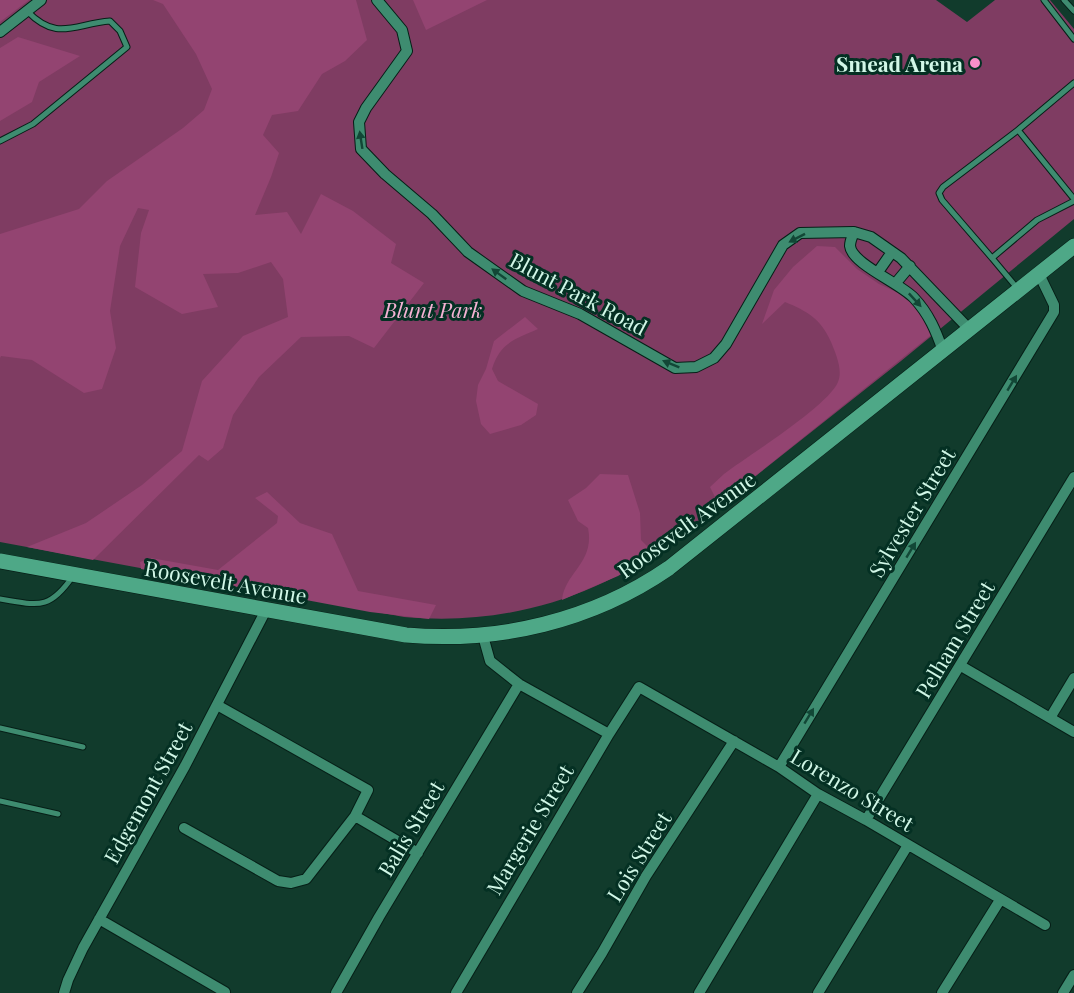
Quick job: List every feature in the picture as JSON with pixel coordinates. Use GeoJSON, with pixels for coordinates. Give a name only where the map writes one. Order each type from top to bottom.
{"type":"FeatureCollection","features":[{"type":"Feature","properties":{"kind":"main road","name":"Roosevelt Avenue"},"geometry":{"type":"LineString","coordinates":[[0,561],[389,633],[441,637],[483,636],[523,630],[579,614],[614,600],[657,576],[692,551],[1074,246]]}},
{"type":"Feature","properties":{"kind":"street"},"geometry":{"type":"LineString","coordinates":[[0,32],[41,0]]}},
{"type":"Feature","properties":{"kind":"street","name":"Blunt Park Road"},"geometry":{"type":"LineString","coordinates":[[377,0],[402,30],[407,51],[358,122],[362,149],[385,174],[432,214],[468,252],[523,291],[580,314],[675,368],[696,367],[714,358],[726,344],[783,245],[800,233],[854,232],[872,237],[910,266],[970,330]]}},
{"type":"Feature","properties":{"kind":"street"},"geometry":{"type":"LineString","coordinates":[[854,232],[850,244],[853,253],[861,262],[913,297],[931,320],[943,351]]}},
{"type":"Feature","properties":{"kind":"street"},"geometry":{"type":"LineString","coordinates":[[878,272],[892,252]]}},
{"type":"Feature","properties":{"kind":"street"},"geometry":{"type":"LineString","coordinates":[[895,284],[910,266]]}},
{"type":"Feature","properties":{"kind":"street","name":"Sylvester Street"},"geometry":{"type":"LineString","coordinates":[[779,766],[1054,312],[1054,305],[1039,274]]}},
{"type":"Feature","properties":{"kind":"street","name":"Pelham Street"},"geometry":{"type":"LineString","coordinates":[[866,820],[1074,477]]}},
{"type":"Feature","properties":{"kind":"street","name":"Edgemont Street"},"geometry":{"type":"LineString","coordinates":[[64,993],[68,980],[99,920],[217,705],[266,610]]}},
{"type":"Feature","properties":{"kind":"street"},"geometry":{"type":"LineString","coordinates":[[483,636],[490,661],[519,684],[609,734]]}},
{"type":"Feature","properties":{"kind":"street"},"geometry":{"type":"LineString","coordinates":[[961,666],[1074,732]]}},
{"type":"Feature","properties":{"kind":"street"},"geometry":{"type":"LineString","coordinates":[[1050,718],[1074,678]]}},
{"type":"Feature","properties":{"kind":"street","name":"Balis Street"},"geometry":{"type":"LineString","coordinates":[[336,993],[519,684]]}},
{"type":"Feature","properties":{"kind":"street","name":"Lorenzo Street"},"geometry":{"type":"LineString","coordinates":[[639,687],[779,766],[818,794],[1045,925]]}},
{"type":"Feature","properties":{"kind":"street","name":"Margerie Street"},"geometry":{"type":"LineString","coordinates":[[456,993],[639,687]]}},
{"type":"Feature","properties":{"kind":"street"},"geometry":{"type":"LineString","coordinates":[[184,828],[278,881],[291,883],[306,879],[354,816],[368,790],[217,705]]}},
{"type":"Feature","properties":{"kind":"street","name":"Lois Street"},"geometry":{"type":"LineString","coordinates":[[576,993],[646,876],[734,741]]}},
{"type":"Feature","properties":{"kind":"street"},"geometry":{"type":"LineString","coordinates":[[699,993],[818,794]]}},
{"type":"Feature","properties":{"kind":"street"},"geometry":{"type":"LineString","coordinates":[[354,816],[418,853]]}},
{"type":"Feature","properties":{"kind":"street"},"geometry":{"type":"LineString","coordinates":[[818,993],[908,845]]}},
{"type":"Feature","properties":{"kind":"street"},"geometry":{"type":"LineString","coordinates":[[942,993],[1000,900]]}},
{"type":"Feature","properties":{"kind":"street"},"geometry":{"type":"LineString","coordinates":[[99,920],[225,992]]}},
{"type":"Feature","properties":{"kind":"street"},"geometry":{"type":"LineString","coordinates":[[1063,993],[1074,975]]}},
{"type":"Feature","properties":{"kind":"lane"},"geometry":{"type":"LineString","coordinates":[[1044,0],[1074,39]]}},
{"type":"Feature","properties":{"kind":"lane"},"geometry":{"type":"LineString","coordinates":[[1064,0],[1074,11]]}},
{"type":"Feature","properties":{"kind":"lane"},"geometry":{"type":"LineString","coordinates":[[0,141],[33,124],[127,47],[120,31],[110,21],[69,28],[50,28],[37,21],[27,11]]}},
{"type":"Feature","properties":{"kind":"lane"},"geometry":{"type":"LineString","coordinates":[[1019,290],[942,200],[939,193],[943,187],[1018,130],[1074,82]]}},
{"type":"Feature","properties":{"kind":"lane"},"geometry":{"type":"LineString","coordinates":[[992,258],[1037,220],[1074,200],[1018,130]]}},
{"type":"Feature","properties":{"kind":"lane"},"geometry":{"type":"LineString","coordinates":[[0,599],[38,605],[61,594],[74,574]]}},
{"type":"Feature","properties":{"kind":"lane"},"geometry":{"type":"LineString","coordinates":[[0,728],[83,747]]}},
{"type":"Feature","properties":{"kind":"lane"},"geometry":{"type":"LineString","coordinates":[[0,801],[58,814]]}},
{"type":"Feature","properties":{"kind":"green space","name":"Blunt Park"},"geometry":{"type":"Polygon","coordinates":[[[0,0],[936,0],[967,22],[995,0],[1050,0],[1074,29],[1074,219],[901,361],[676,539],[613,578],[547,604],[478,617],[441,619],[404,617],[0,542],[0,0]]]}},
{"type":"Feature","properties":{"kind":"shaded area"},"geometry":{"type":"Polygon","coordinates":[[[0,0],[29,0],[0,22],[0,0]]]}},
{"type":"Feature","properties":{"kind":"shaded area"},"geometry":{"type":"Polygon","coordinates":[[[153,0],[356,0],[367,40],[345,61],[322,74],[298,111],[272,115],[263,135],[279,153],[255,215],[287,212],[301,234],[321,194],[353,211],[396,244],[391,263],[424,283],[374,348],[349,336],[301,337],[259,377],[233,415],[223,448],[208,461],[199,455],[93,560],[27,547],[86,523],[142,485],[182,451],[202,381],[243,336],[288,317],[283,279],[271,262],[238,273],[203,274],[218,307],[182,314],[135,287],[141,233],[149,210],[138,208],[120,246],[110,311],[116,348],[102,389],[84,393],[32,360],[1,356],[0,358],[0,234],[79,209],[107,181],[183,128],[204,110],[212,89],[196,54],[163,4],[153,0]]]}},
{"type":"Feature","properties":{"kind":"shaded area"},"geometry":{"type":"Polygon","coordinates":[[[413,0],[487,0],[426,30],[413,0]]]}},
{"type":"Feature","properties":{"kind":"shaded area"},"geometry":{"type":"Polygon","coordinates":[[[18,37],[80,56],[39,82],[32,102],[0,121],[0,48],[18,37]]]}},
{"type":"Feature","properties":{"kind":"shaded area"},"geometry":{"type":"Polygon","coordinates":[[[817,246],[835,247],[857,269],[879,284],[905,296],[922,316],[931,335],[719,505],[710,487],[724,474],[804,417],[831,392],[838,382],[839,367],[835,352],[823,327],[812,317],[785,302],[762,324],[774,290],[793,267],[817,246]]]}},
{"type":"Feature","properties":{"kind":"shaded area"},"geometry":{"type":"Polygon","coordinates":[[[525,317],[538,329],[509,343],[499,353],[492,369],[498,381],[538,404],[536,415],[521,425],[490,434],[481,424],[476,401],[478,385],[486,369],[494,341],[525,317]]]}},
{"type":"Feature","properties":{"kind":"shaded area"},"geometry":{"type":"Polygon","coordinates":[[[600,474],[628,475],[640,513],[641,540],[655,554],[618,576],[562,600],[568,582],[584,559],[589,540],[588,528],[578,521],[568,500],[586,488],[600,474]]]}},
{"type":"Feature","properties":{"kind":"shaded area"},"geometry":{"type":"Polygon","coordinates":[[[267,492],[300,523],[332,534],[358,591],[436,605],[429,619],[370,612],[141,569],[140,562],[151,558],[218,570],[277,523],[278,516],[255,498],[267,492]]]}},
{"type":"Feature","properties":{"kind":"place","name":"Smead Arena"},"geometry":{"type":"Point","coordinates":[975,63]}}]}
